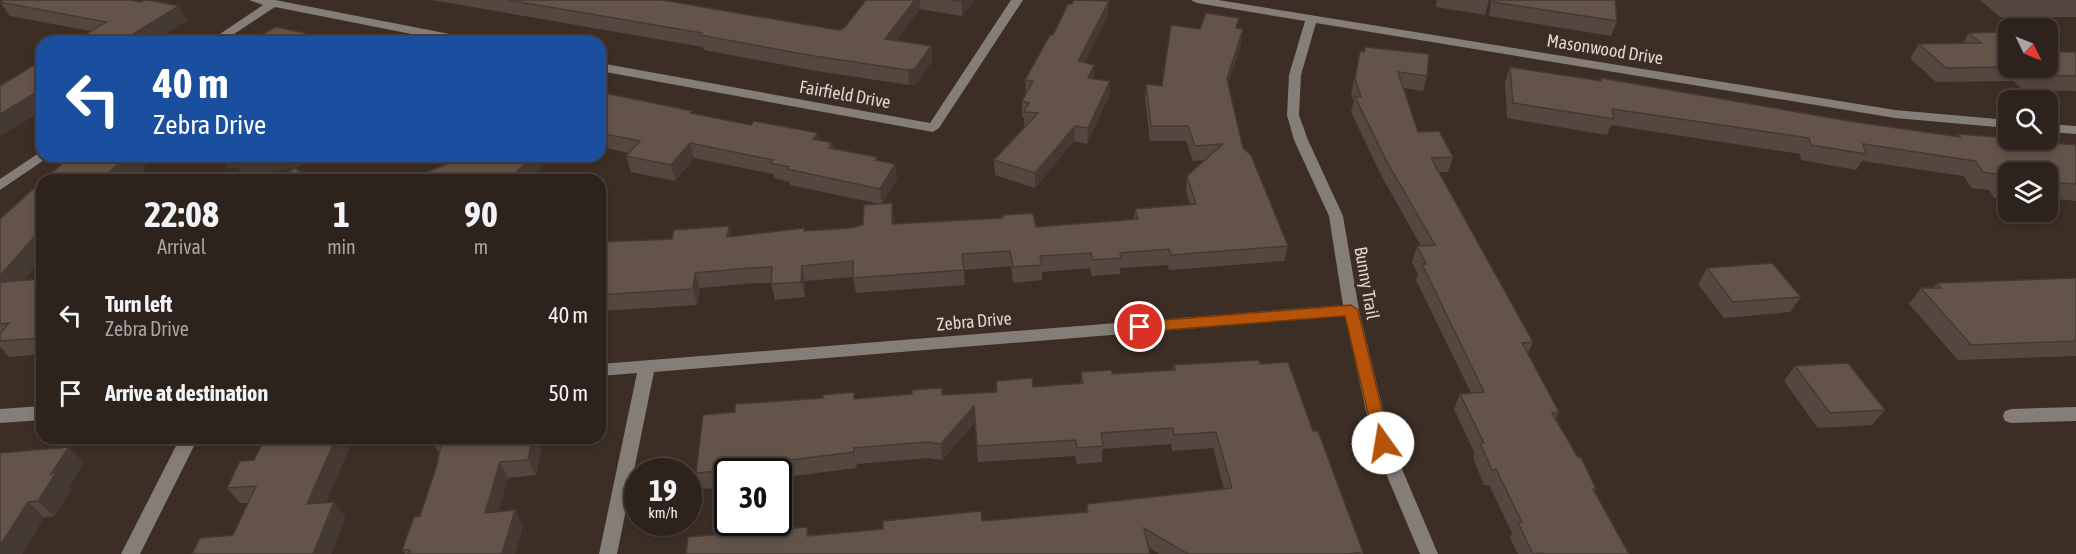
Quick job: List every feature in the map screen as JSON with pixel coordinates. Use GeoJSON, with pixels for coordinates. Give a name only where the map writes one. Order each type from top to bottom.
{"type":"FeatureCollection","features":[{"type":"Feature","properties":{"kind":"street"},"geometry":{"type":"LineString","coordinates":[[255,0],[440,36]]}},
{"type":"Feature","properties":{"kind":"street","name":"Fairfield Drive"},"geometry":{"type":"LineString","coordinates":[[606,68],[933,128],[1017,0]]}},
{"type":"Feature","properties":{"kind":"street","name":"Masonwood Drive"},"geometry":{"type":"LineString","coordinates":[[1197,0],[1895,114],[1998,123]]}},
{"type":"Feature","properties":{"kind":"street"},"geometry":{"type":"LineString","coordinates":[[223,36],[273,3]]}},
{"type":"Feature","properties":{"kind":"street","name":"Bunny Trail"},"geometry":{"type":"LineString","coordinates":[[1311,19],[1295,75],[1293,115],[1301,140],[1336,216],[1351,310],[1383,443],[1429,554]]}},
{"type":"Feature","properties":{"kind":"street"},"geometry":{"type":"LineString","coordinates":[[2058,129],[2076,130]]}},
{"type":"Feature","properties":{"kind":"street"},"geometry":{"type":"LineString","coordinates":[[0,186],[36,159]]}},
{"type":"Feature","properties":{"kind":"street","name":"Zebra Drive"},"geometry":{"type":"LineString","coordinates":[[606,369],[1351,310]]}},
{"type":"Feature","properties":{"kind":"street"},"geometry":{"type":"LineString","coordinates":[[608,554],[647,366]]}},
{"type":"Feature","properties":{"kind":"street"},"geometry":{"type":"LineString","coordinates":[[0,416],[36,413]]}},
{"type":"Feature","properties":{"kind":"street"},"geometry":{"type":"LineString","coordinates":[[2011,416],[2076,414]]}},
{"type":"Feature","properties":{"kind":"street"},"geometry":{"type":"LineString","coordinates":[[130,554],[186,444]]}},
{"type":"Feature","properties":{"kind":"building"},"geometry":{"type":"Polygon","coordinates":[[[4,0],[130,0],[141,2],[148,0],[179,6],[130,36],[83,36],[106,22],[0,2],[4,0]]]}},
{"type":"Feature","properties":{"kind":"building"},"geometry":{"type":"Polygon","coordinates":[[[508,0],[662,0],[838,30],[844,28],[866,0],[915,0],[885,39],[931,46],[915,69],[908,70],[814,56],[700,35],[702,33],[508,0]]]}},
{"type":"Feature","properties":{"kind":"building"},"geometry":{"type":"Polygon","coordinates":[[[1074,0],[1109,1],[1078,61],[1094,65],[1088,78],[1110,81],[1088,128],[1075,126],[1035,173],[994,160],[1038,113],[1024,112],[1029,103],[1022,101],[1033,81],[1025,80],[1050,35],[1053,35],[1068,4],[1072,4],[1074,0]]]}},
{"type":"Feature","properties":{"kind":"building"},"geometry":{"type":"Polygon","coordinates":[[[1493,0],[1615,0],[1617,21],[1493,2],[1493,0]]]}},
{"type":"Feature","properties":{"kind":"building"},"geometry":{"type":"Polygon","coordinates":[[[1206,13],[1239,18],[1236,28],[1243,29],[1227,79],[1243,148],[1251,155],[1288,246],[1171,255],[1169,249],[1120,253],[1121,258],[1093,260],[1091,253],[1040,256],[1042,265],[1013,267],[1010,251],[962,254],[964,270],[853,278],[853,261],[802,266],[801,282],[771,284],[772,267],[751,268],[695,273],[693,289],[606,295],[606,242],[672,239],[674,230],[729,226],[727,237],[804,228],[804,231],[851,228],[863,225],[864,205],[892,203],[892,224],[1003,218],[1003,215],[1033,213],[1036,227],[1138,219],[1135,209],[1196,204],[1187,176],[1223,144],[1195,146],[1188,126],[1151,126],[1146,84],[1162,86],[1171,25],[1200,29],[1206,13]]]}},
{"type":"Feature","properties":{"kind":"building"},"geometry":{"type":"Polygon","coordinates":[[[276,27],[305,33],[301,36],[259,36],[276,27]]]}},
{"type":"Feature","properties":{"kind":"building"},"geometry":{"type":"Polygon","coordinates":[[[1998,32],[1998,67],[1946,68],[1919,44],[1981,43],[1969,33],[1998,32]]]}},
{"type":"Feature","properties":{"kind":"building"},"geometry":{"type":"Polygon","coordinates":[[[1365,47],[1429,54],[1427,76],[1398,72],[1418,132],[1439,131],[1453,157],[1431,158],[1533,342],[1522,343],[1559,412],[1552,413],[1577,456],[1582,459],[1596,489],[1593,489],[1629,554],[1533,554],[1518,523],[1522,522],[1496,469],[1492,470],[1480,443],[1484,443],[1460,394],[1484,392],[1422,264],[1426,264],[1417,246],[1435,245],[1386,160],[1355,97],[1361,97],[1355,79],[1360,51],[1364,52],[1365,47]]]}},
{"type":"Feature","properties":{"kind":"building"},"geometry":{"type":"Polygon","coordinates":[[[2058,52],[2076,52],[2076,76],[2058,76],[2058,52]]]}},
{"type":"Feature","properties":{"kind":"building"},"geometry":{"type":"Polygon","coordinates":[[[36,64],[36,93],[0,114],[0,86],[36,64]]]}},
{"type":"Feature","properties":{"kind":"building"},"geometry":{"type":"Polygon","coordinates":[[[1510,67],[1601,81],[1601,78],[1855,122],[1960,137],[1958,134],[1998,137],[1998,150],[2058,150],[2058,143],[2076,145],[2076,184],[2058,183],[2058,162],[1998,162],[1998,174],[1983,172],[1975,161],[1863,144],[1866,154],[1811,145],[1809,138],[1612,109],[1614,119],[1513,103],[1510,67]]]}},
{"type":"Feature","properties":{"kind":"building"},"geometry":{"type":"Polygon","coordinates":[[[606,93],[751,125],[754,121],[818,133],[813,139],[832,143],[829,148],[877,157],[875,160],[895,164],[880,189],[787,169],[789,167],[770,163],[773,160],[690,143],[671,165],[626,156],[640,141],[606,134],[606,93]]]}},
{"type":"Feature","properties":{"kind":"building"},"geometry":{"type":"Polygon","coordinates":[[[120,162],[107,174],[50,174],[63,163],[120,162]]]}},
{"type":"Feature","properties":{"kind":"building"},"geometry":{"type":"Polygon","coordinates":[[[451,162],[526,162],[515,174],[422,174],[451,162]]]}},
{"type":"Feature","properties":{"kind":"building"},"geometry":{"type":"Polygon","coordinates":[[[295,168],[304,174],[285,174],[295,168]]]}},
{"type":"Feature","properties":{"kind":"building"},"geometry":{"type":"Polygon","coordinates":[[[36,186],[36,235],[0,276],[0,219],[36,186]]]}},
{"type":"Feature","properties":{"kind":"building"},"geometry":{"type":"Polygon","coordinates":[[[1772,263],[1801,297],[1733,302],[1707,268],[1772,263]]]}},
{"type":"Feature","properties":{"kind":"building"},"geometry":{"type":"Polygon","coordinates":[[[2076,278],[2076,341],[1971,345],[1921,288],[1941,288],[1937,283],[2076,278]]]}},
{"type":"Feature","properties":{"kind":"building"},"geometry":{"type":"Polygon","coordinates":[[[36,279],[36,338],[0,341],[0,334],[9,323],[0,324],[0,282],[36,279]]]}},
{"type":"Feature","properties":{"kind":"building"},"geometry":{"type":"Polygon","coordinates":[[[1259,360],[1260,364],[1288,362],[1313,431],[1318,431],[1363,552],[1349,554],[1188,554],[1144,528],[1150,554],[686,554],[688,537],[714,535],[792,536],[792,528],[807,527],[807,536],[883,529],[883,521],[981,511],[982,521],[1088,512],[1087,504],[1232,488],[1216,432],[1174,435],[1173,428],[1101,433],[1103,446],[1077,448],[1076,440],[977,446],[974,406],[941,444],[927,442],[854,448],[854,452],[792,460],[714,458],[714,471],[702,472],[702,458],[698,458],[703,415],[735,412],[735,404],[823,398],[823,395],[854,392],[854,399],[912,394],[912,390],[942,388],[942,395],[997,392],[996,381],[1032,378],[1033,387],[1083,383],[1081,372],[1112,370],[1112,374],[1175,370],[1174,365],[1259,360]]]}},
{"type":"Feature","properties":{"kind":"building"},"geometry":{"type":"Polygon","coordinates":[[[1848,363],[1885,410],[1830,413],[1795,366],[1848,363]]]}},
{"type":"Feature","properties":{"kind":"building"},"geometry":{"type":"Polygon","coordinates":[[[262,444],[333,444],[307,504],[334,502],[313,554],[192,554],[200,538],[233,535],[256,486],[227,488],[240,461],[254,460],[262,444]]]}},
{"type":"Feature","properties":{"kind":"building"},"geometry":{"type":"Polygon","coordinates":[[[436,444],[531,444],[528,460],[500,462],[485,513],[515,510],[502,554],[408,554],[410,550],[402,550],[414,517],[420,516],[441,446],[436,444]]]}},
{"type":"Feature","properties":{"kind":"building"},"geometry":{"type":"Polygon","coordinates":[[[69,447],[51,474],[56,473],[38,501],[28,502],[0,546],[0,453],[69,447]]]}},
{"type":"Feature","properties":{"kind":"route"},"geometry":{"type":"LineString","coordinates":[[1140,327],[1351,310],[1383,443]]}}]}
